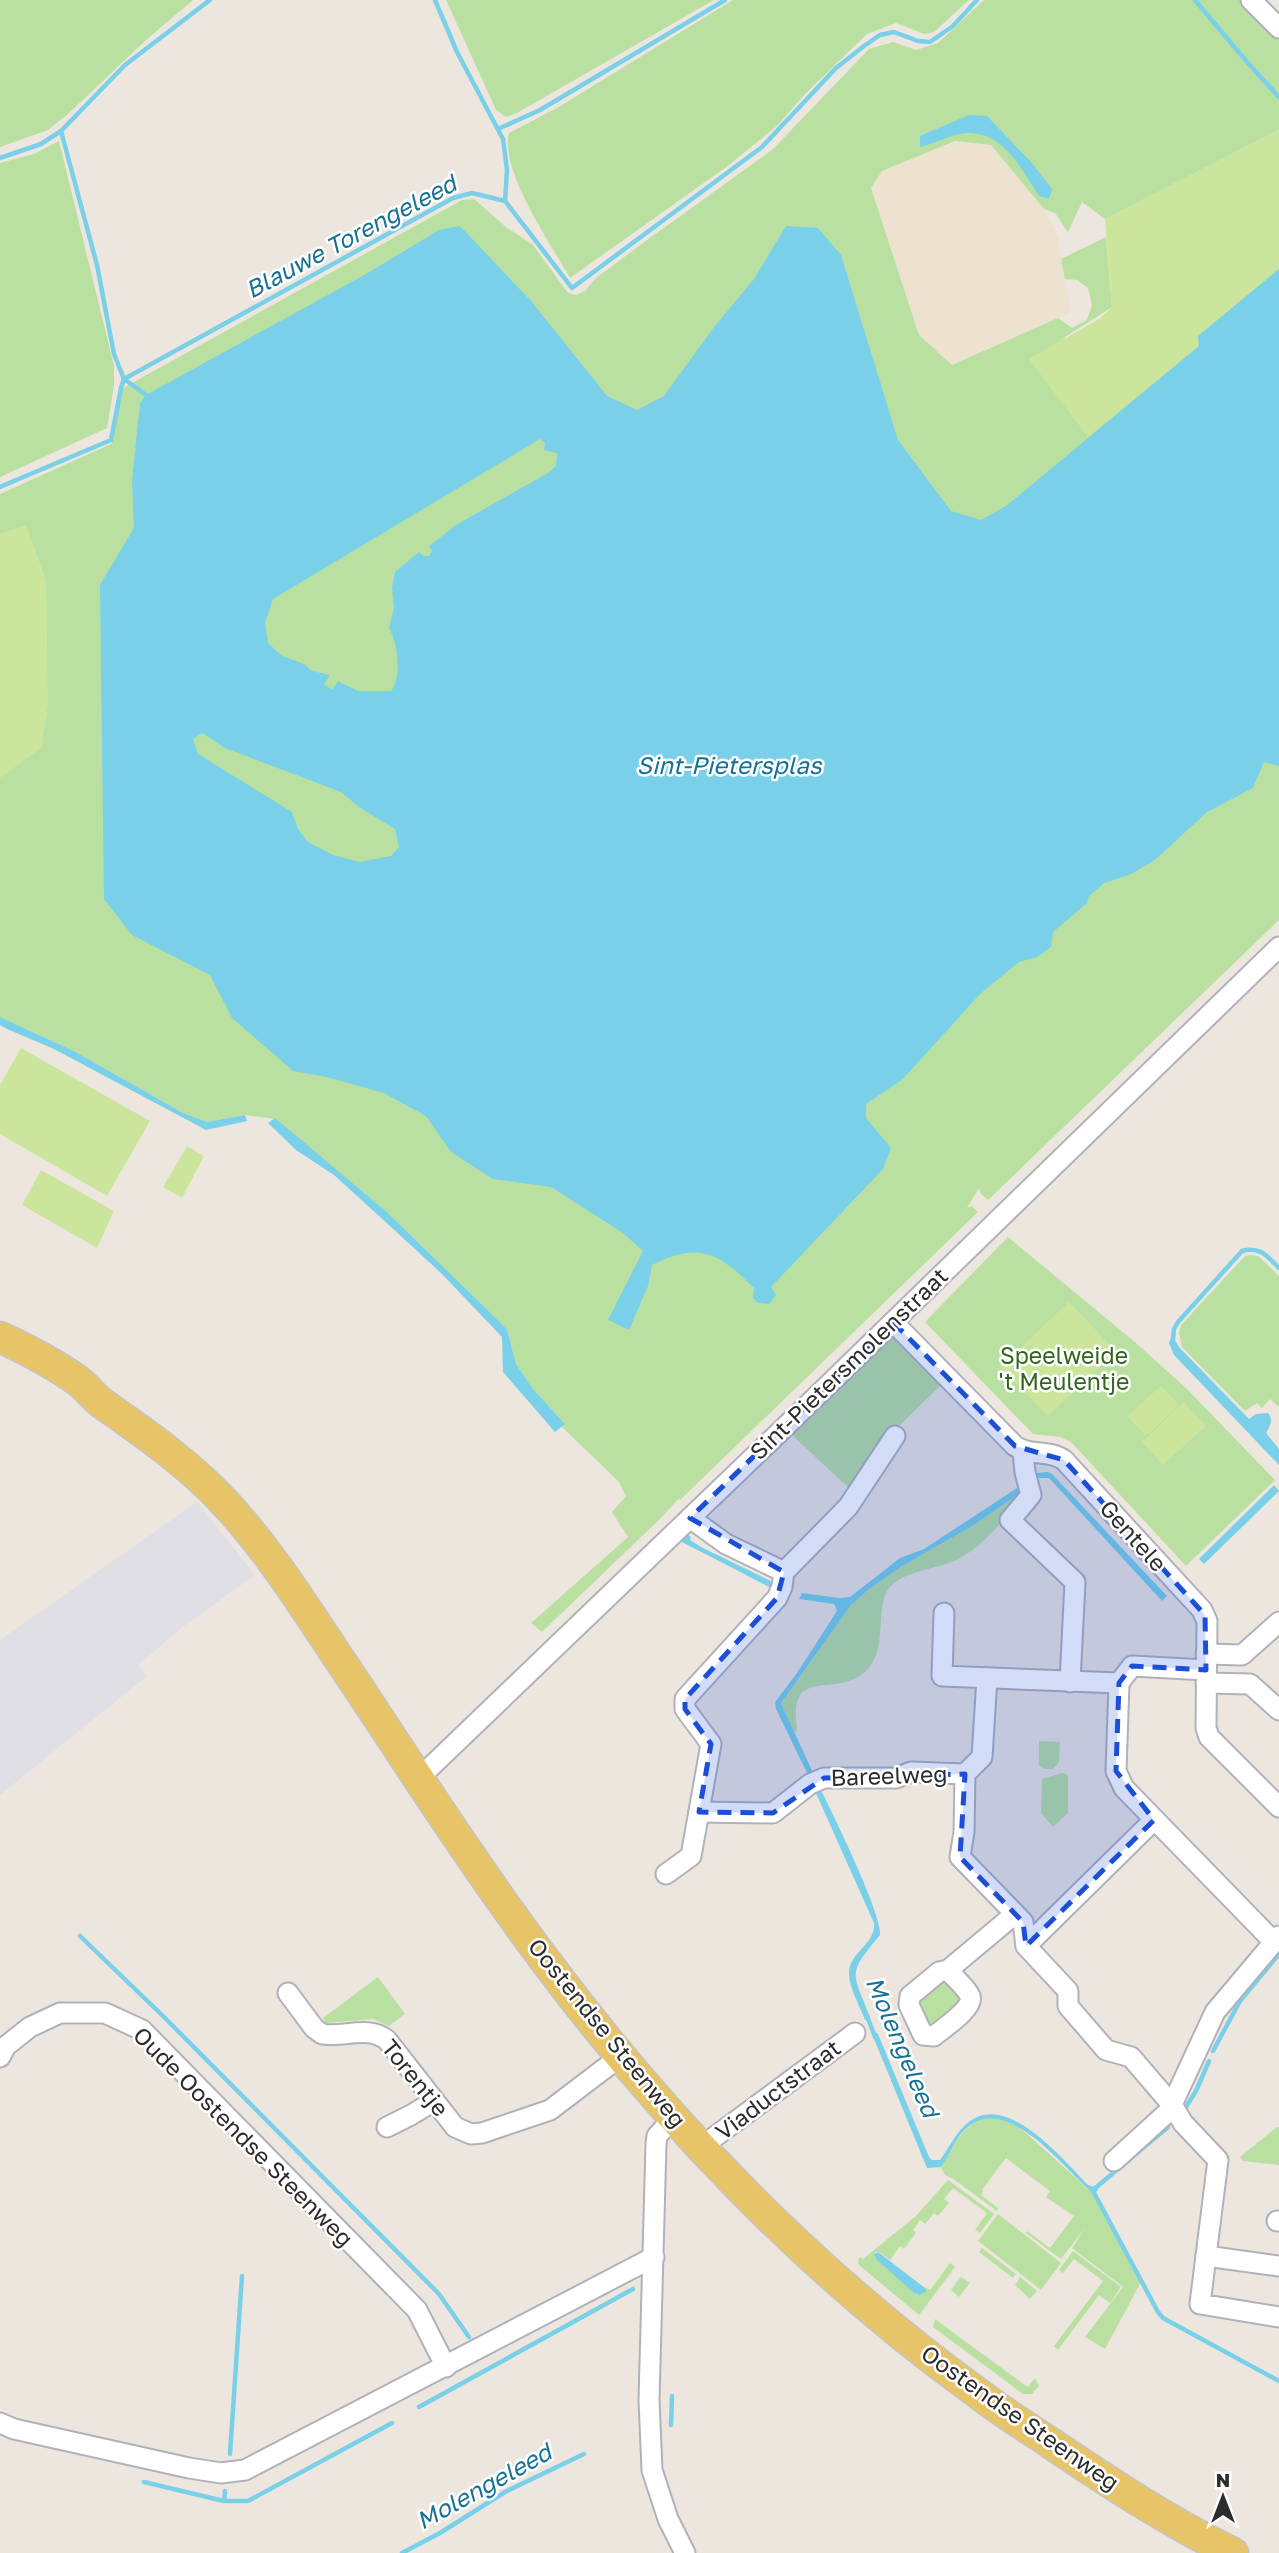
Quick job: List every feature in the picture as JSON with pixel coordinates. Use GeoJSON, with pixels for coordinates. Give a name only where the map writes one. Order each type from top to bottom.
{"type":"FeatureCollection","features":[{"type":"Feature","properties":{"kind":"main road","name":"Oostendse Steenweg"},"geometry":{"type":"LineString","coordinates":[[0,1338],[73,1377],[97,1399],[157,1442],[225,1503],[306,1606],[418,1779],[543,1959],[674,2117],[797,2243],[942,2367],[981,2396],[1127,2494],[1233,2553]]}},
{"type":"Feature","properties":{"kind":"main road","name":"Oostendse Steenweg"},"geometry":{"type":"LineString","coordinates":[[0,1360],[75,1394],[97,1399]]}},
{"type":"Feature","properties":{"kind":"street"},"geometry":{"type":"LineString","coordinates":[[1251,0],[1279,28]]}},
{"type":"Feature","properties":{"kind":"street","name":"Sint-Pietersmolenstraat"},"geometry":{"type":"LineString","coordinates":[[418,1779],[1279,947]]}},
{"type":"Feature","properties":{"kind":"street"},"geometry":{"type":"LineString","coordinates":[[892,1322],[1023,1452],[1031,1494],[1010,1520],[1075,1582],[1070,1682]]}},
{"type":"Feature","properties":{"kind":"street"},"geometry":{"type":"LineString","coordinates":[[666,1874],[691,1856],[711,1744],[685,1709],[685,1699],[777,1598],[784,1573],[848,1507],[895,1436]]}},
{"type":"Feature","properties":{"kind":"street","name":"Gentele"},"geometry":{"type":"LineString","coordinates":[[1023,1452],[1051,1454],[1064,1460],[1202,1610],[1207,1621],[1206,1728],[1209,1737],[1279,1807]]}},
{"type":"Feature","properties":{"kind":"street"},"geometry":{"type":"LineString","coordinates":[[690,1518],[726,1544],[784,1573]]}},
{"type":"Feature","properties":{"kind":"street"},"geometry":{"type":"LineString","coordinates":[[944,1613],[942,1676],[1119,1683]]}},
{"type":"Feature","properties":{"kind":"street"},"geometry":{"type":"LineString","coordinates":[[1206,1669],[1242,1655],[1279,1622]]}},
{"type":"Feature","properties":{"kind":"street"},"geometry":{"type":"LineString","coordinates":[[1114,2161],[1173,2106],[1215,2012],[1276,1939],[1124,1788],[1116,1771],[1119,1683],[1132,1667],[1206,1669],[1250,1684],[1279,1710]]}},
{"type":"Feature","properties":{"kind":"street"},"geometry":{"type":"LineString","coordinates":[[987,1678],[982,1757],[965,1774],[964,1832],[960,1857],[1023,1922],[1026,1946],[1068,1991],[1068,2006],[1106,2050],[1131,2057],[1173,2106],[1183,2123],[1218,2160],[1200,2304],[1279,2318]]}},
{"type":"Feature","properties":{"kind":"street","name":"Bareelweg"},"geometry":{"type":"LineString","coordinates":[[699,1812],[774,1813],[810,1784],[824,1778],[896,1778],[911,1772],[965,1774]]}},
{"type":"Feature","properties":{"kind":"street"},"geometry":{"type":"LineString","coordinates":[[1026,1946],[1154,1820]]}},
{"type":"Feature","properties":{"kind":"street"},"geometry":{"type":"LineString","coordinates":[[948,1970],[1015,1914]]}},
{"type":"Feature","properties":{"kind":"street","name":"Torentje"},"geometry":{"type":"LineString","coordinates":[[288,1993],[314,2028],[322,2034],[369,2032],[379,2034],[387,2040],[455,2127],[471,2134],[482,2133],[550,2110],[621,2056]]}},
{"type":"Feature","properties":{"kind":"street","name":"Oude Oostendse Steenweg"},"geometry":{"type":"LineString","coordinates":[[0,2057],[6,2046],[30,2027],[60,2012],[105,2013],[142,2030],[417,2310],[446,2367]]}},
{"type":"Feature","properties":{"kind":"street","name":"Viaductstraat"},"geometry":{"type":"LineString","coordinates":[[701,2147],[855,2033]]}},
{"type":"Feature","properties":{"kind":"street"},"geometry":{"type":"LineString","coordinates":[[387,2127],[433,2101]]}},
{"type":"Feature","properties":{"kind":"street"},"geometry":{"type":"LineString","coordinates":[[674,2117],[657,2136],[656,2144],[649,2400],[652,2470],[668,2519],[685,2553]]}},
{"type":"Feature","properties":{"kind":"street"},"geometry":{"type":"LineString","coordinates":[[1206,2256],[1279,2266]]}},
{"type":"Feature","properties":{"kind":"street"},"geometry":{"type":"LineString","coordinates":[[0,2423],[14,2429],[188,2468],[221,2473],[245,2470],[654,2258]]}},
{"type":"Feature","properties":{"kind":"highlighted area"},"geometry":{"type":"Polygon","coordinates":[[[893,1322],[1015,1446],[1064,1460],[1205,1615],[1206,1670],[1132,1666],[1119,1683],[1116,1771],[1154,1820],[1026,1946],[1023,1922],[960,1857],[965,1774],[824,1778],[773,1813],[699,1812],[711,1744],[685,1709],[685,1699],[777,1598],[784,1572],[690,1518],[893,1322]]]}},
{"type":"Feature","properties":{"kind":"shaded area"},"geometry":{"type":"Polygon","coordinates":[[[955,141],[992,145],[1044,209],[1058,237],[1071,312],[952,365],[919,335],[871,188],[882,171],[955,141]]]}},
{"type":"Feature","properties":{"kind":"shaded area"},"geometry":{"type":"Polygon","coordinates":[[[197,1502],[255,1575],[180,1629],[138,1665],[147,1676],[0,1795],[0,1640],[197,1502]]]}},
{"type":"Feature","properties":{"kind":"green space"},"geometry":{"type":"Polygon","coordinates":[[[0,0],[193,0],[48,130],[0,147],[0,0]]]}},
{"type":"Feature","properties":{"kind":"green space"},"geometry":{"type":"Polygon","coordinates":[[[446,0],[714,0],[506,117],[496,110],[446,0]]]}},
{"type":"Feature","properties":{"kind":"green space"},"geometry":{"type":"Polygon","coordinates":[[[733,0],[969,0],[934,32],[924,34],[896,23],[867,34],[805,94],[777,126],[725,168],[570,278],[519,186],[508,148],[509,133],[557,108],[733,0]]]}},
{"type":"Feature","properties":{"kind":"green space","name":"Sint-Pietersplas"},"geometry":{"type":"Polygon","coordinates":[[[984,0],[1241,0],[1279,39],[1279,130],[1105,219],[1082,202],[1068,232],[1055,213],[1044,209],[991,145],[955,141],[882,171],[871,188],[919,335],[952,365],[1058,318],[1072,328],[1087,320],[1092,305],[1088,288],[1077,280],[1065,279],[1061,259],[1106,237],[1112,307],[1059,341],[1065,338],[1112,396],[1279,151],[1279,920],[988,1200],[979,1188],[967,1208],[972,1206],[978,1212],[542,1632],[531,1623],[628,1537],[612,1512],[626,1496],[619,1482],[562,1427],[564,1423],[533,1389],[516,1364],[507,1329],[387,1212],[275,1119],[245,1115],[207,1122],[183,1113],[74,1051],[0,1017],[0,494],[111,444],[123,388],[462,200],[474,199],[506,227],[533,245],[568,293],[576,295],[585,291],[596,278],[772,150],[869,49],[893,42],[916,50],[938,43],[984,0]]]}},
{"type":"Feature","properties":{"kind":"green space"},"geometry":{"type":"Polygon","coordinates":[[[1279,130],[1279,269],[1198,336],[1199,346],[1088,437],[1029,359],[1099,319],[1112,307],[1105,219],[1279,130]]]}},
{"type":"Feature","properties":{"kind":"green space"},"geometry":{"type":"Polygon","coordinates":[[[59,141],[114,366],[114,385],[107,428],[0,477],[0,163],[34,154],[59,141]]]}},
{"type":"Feature","properties":{"kind":"green space"},"geometry":{"type":"Polygon","coordinates":[[[26,525],[46,580],[48,706],[41,748],[0,778],[0,534],[26,525]]]}},
{"type":"Feature","properties":{"kind":"green space"},"geometry":{"type":"Polygon","coordinates":[[[21,1048],[150,1121],[107,1196],[0,1134],[0,1085],[21,1048]]]}},
{"type":"Feature","properties":{"kind":"green space"},"geometry":{"type":"Polygon","coordinates":[[[187,1146],[204,1156],[182,1198],[163,1187],[187,1146]]]}},
{"type":"Feature","properties":{"kind":"green space"},"geometry":{"type":"Polygon","coordinates":[[[41,1170],[114,1211],[97,1248],[22,1205],[41,1170]]]}},
{"type":"Feature","properties":{"kind":"green space","name":"Speelweide 't Meulentje"},"geometry":{"type":"Polygon","coordinates":[[[1008,1237],[1186,1388],[1275,1480],[1186,1566],[1071,1442],[1060,1437],[1033,1434],[925,1322],[1008,1237]]]}},
{"type":"Feature","properties":{"kind":"green space"},"geometry":{"type":"Polygon","coordinates":[[[1245,1256],[1258,1256],[1279,1276],[1279,1407],[1270,1399],[1262,1408],[1257,1403],[1245,1411],[1182,1347],[1179,1333],[1181,1325],[1245,1256]]]}},
{"type":"Feature","properties":{"kind":"green space"},"geometry":{"type":"Polygon","coordinates":[[[1069,1302],[1116,1351],[1048,1416],[1000,1367],[1069,1302]]]}},
{"type":"Feature","properties":{"kind":"green space"},"geometry":{"type":"Polygon","coordinates":[[[890,1336],[899,1340],[943,1383],[891,1434],[883,1435],[851,1490],[792,1435],[890,1336]]]}},
{"type":"Feature","properties":{"kind":"green space"},"geometry":{"type":"Polygon","coordinates":[[[1161,1386],[1179,1405],[1146,1436],[1127,1416],[1161,1386]]]}},
{"type":"Feature","properties":{"kind":"green space"},"geometry":{"type":"Polygon","coordinates":[[[1184,1402],[1206,1426],[1163,1465],[1142,1442],[1184,1402]]]}},
{"type":"Feature","properties":{"kind":"green space"},"geometry":{"type":"Polygon","coordinates":[[[1020,1493],[1022,1495],[1009,1513],[973,1550],[954,1561],[904,1577],[890,1587],[882,1605],[879,1640],[873,1663],[853,1680],[806,1690],[799,1697],[796,1710],[797,1730],[794,1732],[781,1703],[851,1605],[902,1566],[974,1525],[1020,1493]]]}},
{"type":"Feature","properties":{"kind":"green space"},"geometry":{"type":"Polygon","coordinates":[[[1039,1741],[1060,1742],[1059,1762],[1053,1769],[1044,1769],[1039,1765],[1039,1741]]]}},
{"type":"Feature","properties":{"kind":"green space"},"geometry":{"type":"Polygon","coordinates":[[[1062,1773],[1068,1775],[1068,1813],[1053,1827],[1041,1813],[1042,1779],[1062,1773]]]}},
{"type":"Feature","properties":{"kind":"green space"},"geometry":{"type":"Polygon","coordinates":[[[378,1977],[405,2014],[389,2026],[373,2019],[326,2023],[323,2018],[378,1977]]]}},
{"type":"Feature","properties":{"kind":"green space"},"geometry":{"type":"Polygon","coordinates":[[[948,1979],[963,2002],[928,2030],[916,2003],[938,1981],[948,1979]]]}},
{"type":"Feature","properties":{"kind":"green space"},"geometry":{"type":"Polygon","coordinates":[[[986,2118],[1006,2119],[1017,2125],[1095,2193],[1141,2282],[1105,2349],[1085,2337],[1123,2287],[1072,2248],[1085,2228],[1061,2259],[1026,2233],[1027,2231],[1050,2248],[1074,2216],[1046,2197],[1050,2191],[1006,2158],[981,2195],[998,2208],[997,2211],[945,2175],[941,2167],[959,2138],[970,2126],[986,2118]]]}},
{"type":"Feature","properties":{"kind":"green space"},"geometry":{"type":"Polygon","coordinates":[[[1277,2127],[1279,2165],[1243,2161],[1240,2157],[1277,2127]]]}},
{"type":"Feature","properties":{"kind":"green space"},"geometry":{"type":"Polygon","coordinates":[[[948,2180],[994,2214],[980,2233],[975,2230],[987,2213],[953,2188],[944,2199],[949,2203],[938,2216],[934,2213],[925,2224],[920,2220],[913,2230],[916,2233],[904,2249],[900,2246],[890,2260],[875,2252],[879,2262],[917,2295],[924,2293],[925,2287],[930,2290],[950,2263],[955,2267],[919,2315],[859,2265],[858,2260],[860,2257],[863,2259],[916,2216],[948,2180]]]}},
{"type":"Feature","properties":{"kind":"green space"},"geometry":{"type":"Polygon","coordinates":[[[998,2214],[1061,2263],[1041,2290],[978,2241],[998,2214]]]}},
{"type":"Feature","properties":{"kind":"green space"},"geometry":{"type":"Polygon","coordinates":[[[982,2248],[1016,2274],[1013,2278],[979,2252],[982,2248]]]}},
{"type":"Feature","properties":{"kind":"green space"},"geometry":{"type":"Polygon","coordinates":[[[1073,2251],[1121,2287],[1110,2303],[1099,2295],[1058,2350],[1054,2346],[1103,2281],[1074,2259],[1063,2273],[1059,2270],[1073,2251]]]}},
{"type":"Feature","properties":{"kind":"green space"},"geometry":{"type":"Polygon","coordinates":[[[961,2277],[970,2283],[959,2297],[951,2290],[961,2277]]]}},
{"type":"Feature","properties":{"kind":"green space"},"geometry":{"type":"Polygon","coordinates":[[[1020,2277],[1037,2291],[1030,2299],[1015,2285],[1020,2277]]]}},
{"type":"Feature","properties":{"kind":"green space"},"geometry":{"type":"Polygon","coordinates":[[[935,2319],[1026,2386],[1035,2378],[1039,2386],[1032,2394],[1023,2394],[933,2327],[935,2319]]]}},
{"type":"Feature","properties":{"kind":"water"},"geometry":{"type":"Polygon","coordinates":[[[969,115],[987,116],[1031,162],[1052,189],[1049,199],[1039,196],[1011,154],[981,134],[962,133],[920,147],[920,136],[969,115]]]}},
{"type":"Feature","properties":{"kind":"water","name":"Sint-Pietersplas"},"geometry":{"type":"Polygon","coordinates":[[[460,226],[531,301],[607,396],[637,410],[664,396],[714,327],[754,279],[786,226],[818,228],[841,255],[898,440],[951,511],[981,520],[1006,506],[1199,346],[1198,336],[1279,269],[1279,766],[1264,762],[1253,788],[1207,812],[1155,860],[1131,874],[1104,883],[1089,896],[1086,904],[1053,932],[1051,947],[1037,957],[1019,962],[980,994],[903,1079],[866,1104],[866,1118],[891,1148],[883,1169],[771,1287],[776,1295],[769,1304],[758,1303],[753,1298],[754,1288],[719,1259],[707,1254],[683,1254],[652,1265],[648,1286],[629,1330],[608,1320],[643,1251],[623,1233],[551,1187],[493,1179],[451,1152],[426,1116],[384,1093],[327,1077],[293,1071],[232,1018],[210,975],[132,935],[104,899],[100,585],[134,528],[132,481],[140,403],[146,395],[366,274],[439,230],[460,226]],[[540,439],[273,599],[265,623],[268,643],[282,656],[304,664],[312,671],[330,675],[324,684],[332,690],[338,681],[358,691],[391,691],[398,669],[389,628],[394,608],[392,588],[395,572],[419,552],[429,556],[432,551],[429,546],[456,525],[556,466],[557,453],[544,450],[545,443],[540,439]],[[202,733],[193,739],[198,754],[292,812],[298,829],[308,842],[333,855],[360,862],[391,856],[399,847],[395,829],[359,807],[341,792],[225,748],[202,733]]]}},
{"type":"Feature","properties":{"kind":"water"},"geometry":{"type":"Polygon","coordinates":[[[0,1017],[74,1051],[183,1113],[207,1122],[245,1115],[247,1121],[206,1130],[54,1049],[7,1029],[0,1025],[0,1017]]]}},
{"type":"Feature","properties":{"kind":"water"},"geometry":{"type":"Polygon","coordinates":[[[275,1118],[387,1212],[507,1329],[516,1364],[533,1389],[565,1424],[555,1432],[503,1372],[502,1337],[442,1274],[390,1226],[334,1175],[296,1150],[268,1123],[275,1118]]]}},
{"type":"Feature","properties":{"kind":"water"},"geometry":{"type":"Polygon","coordinates":[[[1172,1335],[1179,1347],[1249,1419],[1256,1414],[1268,1413],[1271,1421],[1266,1433],[1279,1449],[1279,1465],[1174,1355],[1169,1343],[1172,1335]]]}},
{"type":"Feature","properties":{"kind":"water"},"geometry":{"type":"Polygon","coordinates":[[[1048,1472],[1167,1596],[1162,1601],[1049,1478],[1039,1478],[1035,1473],[1048,1472]]]}},
{"type":"Feature","properties":{"kind":"water"},"geometry":{"type":"Polygon","coordinates":[[[1274,1485],[1279,1491],[1204,1564],[1199,1559],[1274,1485]]]}},
{"type":"Feature","properties":{"kind":"water"},"geometry":{"type":"Polygon","coordinates":[[[1017,1488],[1020,1493],[974,1525],[902,1566],[851,1605],[781,1703],[814,1775],[809,1777],[775,1702],[837,1611],[834,1604],[799,1599],[802,1593],[850,1597],[900,1558],[924,1549],[1017,1488]]]}},
{"type":"Feature","properties":{"kind":"water"},"geometry":{"type":"Polygon","coordinates":[[[687,1534],[691,1537],[690,1540],[701,1547],[777,1584],[775,1590],[680,1541],[687,1534]]]}},
{"type":"Feature","properties":{"kind":"water"},"geometry":{"type":"Polygon","coordinates":[[[820,1788],[856,1863],[879,1924],[880,1935],[862,1958],[856,1973],[859,1990],[870,2017],[865,2020],[852,1989],[849,1971],[854,1958],[871,1936],[874,1923],[815,1791],[820,1788]]]}},
{"type":"Feature","properties":{"kind":"water"},"geometry":{"type":"Polygon","coordinates":[[[875,2032],[932,2160],[940,2160],[957,2134],[970,2121],[985,2115],[1001,2116],[1018,2122],[1034,2133],[1088,2185],[1098,2191],[1092,2192],[1034,2138],[1000,2120],[984,2119],[968,2127],[960,2135],[941,2167],[927,2168],[872,2034],[875,2032]]]}},
{"type":"Feature","properties":{"kind":"water"},"geometry":{"type":"Polygon","coordinates":[[[878,2252],[925,2288],[926,2292],[919,2295],[914,2293],[877,2260],[874,2254],[878,2252]]]}},
{"type":"Feature","properties":{"kind":"waterway"},"geometry":{"type":"LineString","coordinates":[[146,395],[124,379],[114,354],[97,265],[61,131],[125,65],[210,0]]}},
{"type":"Feature","properties":{"kind":"waterway"},"geometry":{"type":"LineString","coordinates":[[435,0],[457,52],[503,139],[507,170],[505,201]]}},
{"type":"Feature","properties":{"kind":"waterway"},"geometry":{"type":"LineString","coordinates":[[498,129],[540,110],[725,0]]}},
{"type":"Feature","properties":{"kind":"waterway","name":"Blauwe Torengeleed"},"geometry":{"type":"LineString","coordinates":[[0,487],[111,440],[124,379],[453,198],[472,193],[505,201],[572,288],[762,147],[836,68],[864,46],[880,35],[894,32],[918,41],[930,42],[953,26],[977,0]]}},
{"type":"Feature","properties":{"kind":"waterway"},"geometry":{"type":"LineString","coordinates":[[1195,0],[1279,97]]}},
{"type":"Feature","properties":{"kind":"waterway"},"geometry":{"type":"LineString","coordinates":[[0,158],[41,144],[61,131]]}},
{"type":"Feature","properties":{"kind":"waterway","name":"Molengeleed"},"geometry":{"type":"LineString","coordinates":[[1173,1340],[1178,1322],[1242,1251],[1258,1251],[1279,1268]]}},
{"type":"Feature","properties":{"kind":"waterway"},"geometry":{"type":"LineString","coordinates":[[80,1936],[439,2294],[469,2337]]}},
{"type":"Feature","properties":{"kind":"waterway"},"geometry":{"type":"LineString","coordinates":[[1213,2051],[1240,2001],[1279,1954]]}},
{"type":"Feature","properties":{"kind":"waterway","name":"Molengeleed"},"geometry":{"type":"LineString","coordinates":[[867,2016],[875,2037]]}},
{"type":"Feature","properties":{"kind":"waterway"},"geometry":{"type":"LineString","coordinates":[[1186,2107],[1209,2061]]}},
{"type":"Feature","properties":{"kind":"waterway"},"geometry":{"type":"LineString","coordinates":[[1093,2190],[1168,2127]]}},
{"type":"Feature","properties":{"kind":"waterway"},"geometry":{"type":"LineString","coordinates":[[1092,2189],[1163,2318],[1279,2381]]}},
{"type":"Feature","properties":{"kind":"waterway"},"geometry":{"type":"LineString","coordinates":[[230,2454],[242,2276]]}},
{"type":"Feature","properties":{"kind":"waterway"},"geometry":{"type":"LineString","coordinates":[[419,2407],[633,2289]]}},
{"type":"Feature","properties":{"kind":"waterway","name":"Molengeleed"},"geometry":{"type":"LineString","coordinates":[[671,2425],[672,2396]]}},
{"type":"Feature","properties":{"kind":"waterway"},"geometry":{"type":"LineString","coordinates":[[224,2501],[248,2501],[392,2423]]}},
{"type":"Feature","properties":{"kind":"waterway","name":"Molengeleed"},"geometry":{"type":"LineString","coordinates":[[402,2553],[440,2533],[505,2492],[584,2454]]}},
{"type":"Feature","properties":{"kind":"waterway"},"geometry":{"type":"LineString","coordinates":[[144,2482],[224,2501],[225,2491]]}}]}
